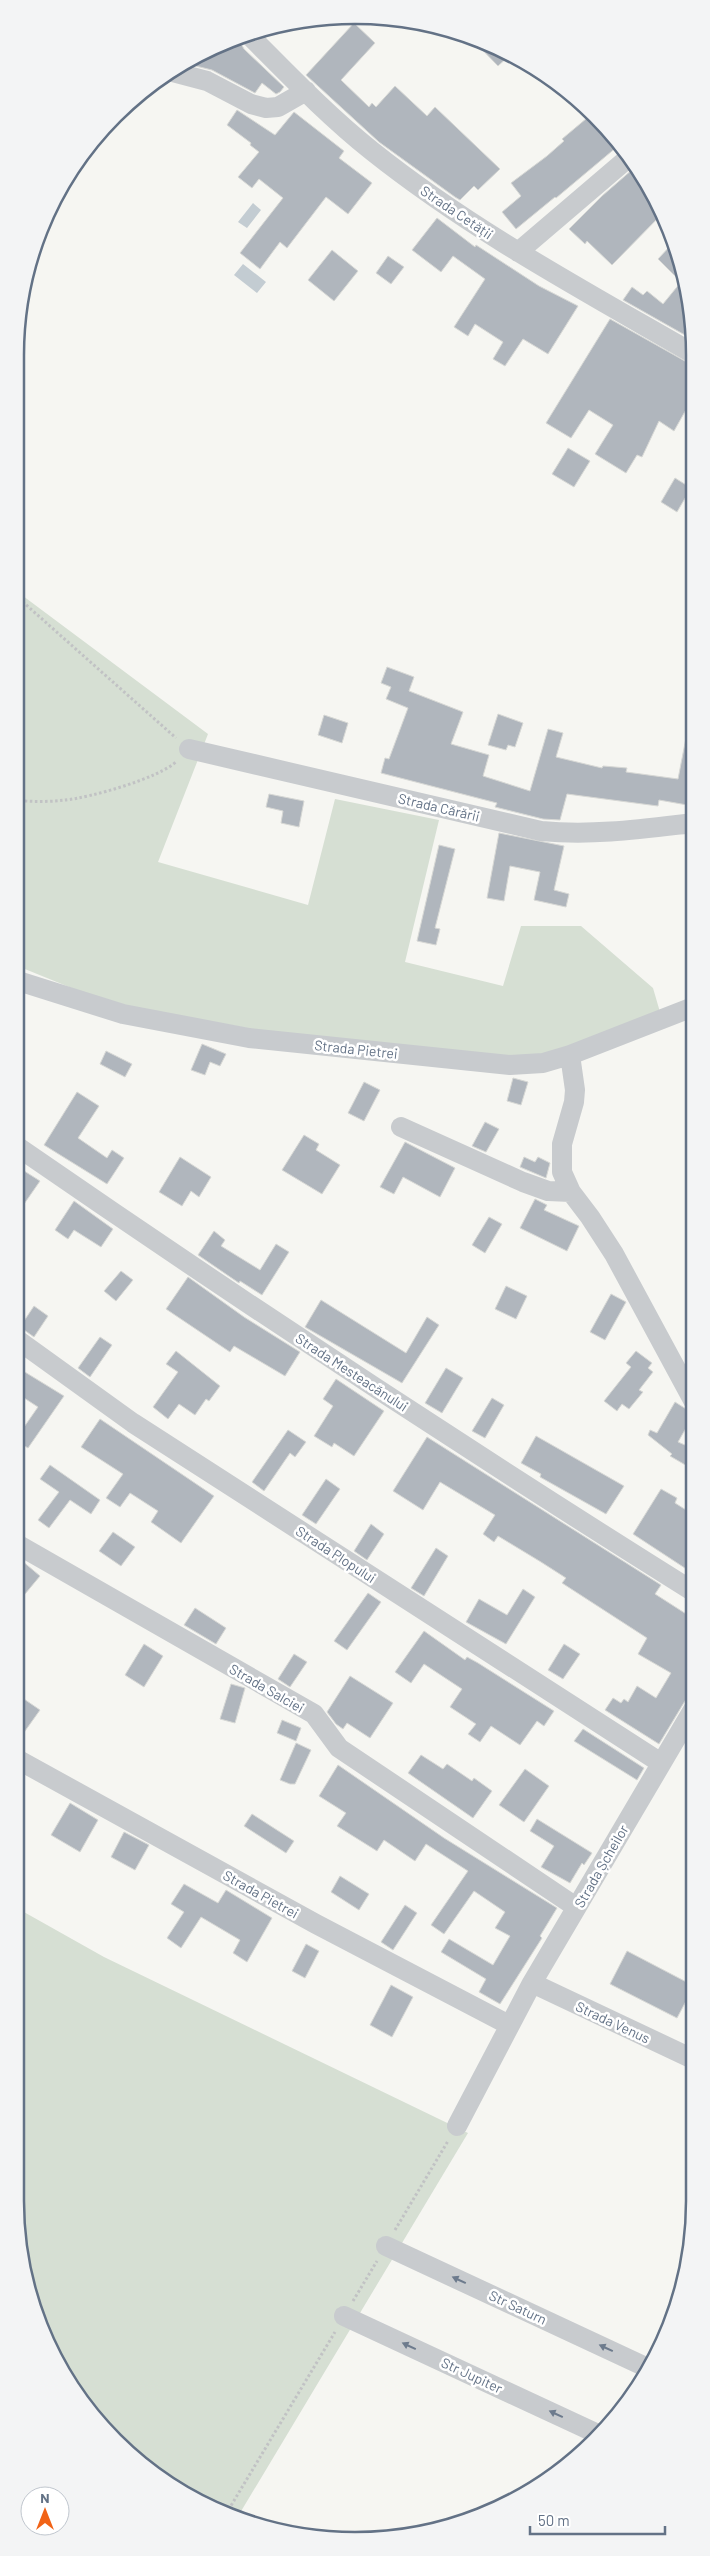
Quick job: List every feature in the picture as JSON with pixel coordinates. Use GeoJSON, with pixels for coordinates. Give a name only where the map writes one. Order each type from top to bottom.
{"type":"FeatureCollection","features":[{"type":"Feature","properties":{"kind":"street","name":"Strada Cetății"},"geometry":{"type":"LineString","coordinates":[[254,40],[370,150],[406,178],[518,252],[686,350]]}},
{"type":"Feature","properties":{"kind":"street"},"geometry":{"type":"LineString","coordinates":[[180,74],[207,81],[251,104],[266,108],[278,107],[306,91]]}},
{"type":"Feature","properties":{"kind":"street"},"geometry":{"type":"LineString","coordinates":[[518,252],[624,162]]}},
{"type":"Feature","properties":{"kind":"street","name":"Strada Cărării"},"geometry":{"type":"LineString","coordinates":[[188,749],[542,831],[573,834],[606,834],[686,825]]}},
{"type":"Feature","properties":{"kind":"street","name":"Strada Pietrei"},"geometry":{"type":"LineString","coordinates":[[24,983],[91,1006],[123,1014],[249,1038],[510,1065],[543,1063],[570,1055],[686,1010]]}},
{"type":"Feature","properties":{"kind":"street"},"geometry":{"type":"LineString","coordinates":[[570,1055],[574,1078],[574,1102],[562,1144],[562,1172],[571,1192],[614,1254],[686,1387]]}},
{"type":"Feature","properties":{"kind":"street"},"geometry":{"type":"LineString","coordinates":[[401,1127],[523,1182],[548,1190],[571,1192]]}},
{"type":"Feature","properties":{"kind":"street","name":"Strada Mesteacănului"},"geometry":{"type":"LineString","coordinates":[[24,1151],[219,1285],[561,1509],[686,1587]]}},
{"type":"Feature","properties":{"kind":"street","name":"Strada Plopului"},"geometry":{"type":"LineString","coordinates":[[24,1344],[133,1423],[661,1763]]}},
{"type":"Feature","properties":{"kind":"street","name":"Strada Salciei"},"geometry":{"type":"LineString","coordinates":[[24,1548],[314,1714],[339,1748],[576,1907]]}},
{"type":"Feature","properties":{"kind":"street","name":"Strada Șcheilor"},"geometry":{"type":"LineString","coordinates":[[457,2126],[532,1983],[686,1721]]}},
{"type":"Feature","properties":{"kind":"street","name":"Strada Pietrei"},"geometry":{"type":"LineString","coordinates":[[24,1763],[316,1924],[509,2025]]}},
{"type":"Feature","properties":{"kind":"street","name":"Strada Venus"},"geometry":{"type":"LineString","coordinates":[[532,1983],[686,2056]]}},
{"type":"Feature","properties":{"kind":"street","name":"Str Saturn"},"geometry":{"type":"LineString","coordinates":[[386,2246],[643,2366]]}},
{"type":"Feature","properties":{"kind":"street","name":"Str Jupiter"},"geometry":{"type":"LineString","coordinates":[[344,2316],[592,2431]]}},
{"type":"Feature","properties":{"kind":"path"},"geometry":{"type":"LineString","coordinates":[[24,603],[188,749],[173,765],[149,777],[106,791],[65,800],[24,800]]}},
{"type":"Feature","properties":{"kind":"shaded area"},"geometry":{"type":"Polygon","coordinates":[[[253,203],[261,210],[247,228],[238,222],[253,203]]]}},
{"type":"Feature","properties":{"kind":"shaded area"},"geometry":{"type":"Polygon","coordinates":[[[243,264],[266,282],[257,293],[234,275],[243,264]]]}},
{"type":"Feature","properties":{"kind":"shaded area"},"geometry":{"type":"Polygon","coordinates":[[[24,597],[208,734],[158,862],[308,905],[335,799],[439,820],[405,962],[503,986],[521,926],[581,926],[653,988],[660,1012],[565,1049],[518,1060],[258,1030],[106,1002],[24,969],[24,597]]]}},
{"type":"Feature","properties":{"kind":"shaded area"},"geometry":{"type":"Polygon","coordinates":[[[24,1912],[104,1957],[468,2133],[241,2512],[208,2498],[153,2464],[121,2435],[92,2403],[68,2367],[41,2307],[30,2266],[24,2223],[24,1912]]]}},
{"type":"Feature","properties":{"kind":"building"},"geometry":{"type":"Polygon","coordinates":[[[355,24],[375,43],[341,80],[369,107],[372,103],[376,107],[395,86],[427,116],[435,107],[500,169],[478,190],[474,186],[460,200],[379,142],[306,75],[355,24]]]}},
{"type":"Feature","properties":{"kind":"building"},"geometry":{"type":"Polygon","coordinates":[[[241,44],[284,87],[276,94],[262,83],[255,93],[212,70],[194,65],[241,44]]]}},
{"type":"Feature","properties":{"kind":"building"},"geometry":{"type":"Polygon","coordinates":[[[481,49],[505,60],[498,66],[481,49]]]}},
{"type":"Feature","properties":{"kind":"building"},"geometry":{"type":"Polygon","coordinates":[[[237,110],[275,135],[294,112],[344,151],[339,158],[372,183],[348,214],[326,197],[287,248],[280,242],[260,269],[240,253],[283,198],[259,179],[252,188],[238,177],[259,152],[250,145],[251,143],[227,125],[237,110]]]}},
{"type":"Feature","properties":{"kind":"building"},"geometry":{"type":"Polygon","coordinates":[[[586,119],[614,149],[516,229],[502,212],[521,196],[511,183],[547,156],[564,141],[562,139],[586,119]]]}},
{"type":"Feature","properties":{"kind":"building"},"geometry":{"type":"Polygon","coordinates":[[[630,171],[642,189],[657,219],[612,265],[587,241],[585,244],[569,229],[630,171]]]}},
{"type":"Feature","properties":{"kind":"building"},"geometry":{"type":"Polygon","coordinates":[[[437,218],[475,247],[476,245],[539,286],[578,306],[548,354],[523,339],[505,366],[493,359],[503,342],[475,324],[468,336],[454,327],[485,279],[453,256],[441,272],[412,250],[437,218]]]}},
{"type":"Feature","properties":{"kind":"building"},"geometry":{"type":"Polygon","coordinates":[[[669,248],[677,278],[658,259],[669,248]]]}},
{"type":"Feature","properties":{"kind":"building"},"geometry":{"type":"Polygon","coordinates":[[[332,250],[358,271],[334,301],[308,280],[332,250]]]}},
{"type":"Feature","properties":{"kind":"building"},"geometry":{"type":"Polygon","coordinates":[[[388,256],[404,267],[391,284],[376,273],[388,256]]]}},
{"type":"Feature","properties":{"kind":"building"},"geometry":{"type":"Polygon","coordinates":[[[679,285],[686,336],[623,300],[632,287],[643,295],[647,291],[663,304],[679,285]]]}},
{"type":"Feature","properties":{"kind":"building"},"geometry":{"type":"Polygon","coordinates":[[[610,319],[686,362],[686,410],[674,431],[659,421],[642,457],[637,455],[626,473],[595,454],[613,425],[589,410],[571,438],[546,423],[610,319]]]}},
{"type":"Feature","properties":{"kind":"building"},"geometry":{"type":"Polygon","coordinates":[[[568,448],[590,461],[574,487],[552,474],[568,448]]]}},
{"type":"Feature","properties":{"kind":"building"},"geometry":{"type":"Polygon","coordinates":[[[675,478],[686,485],[686,497],[677,512],[661,502],[675,478]]]}},
{"type":"Feature","properties":{"kind":"building"},"geometry":{"type":"Polygon","coordinates":[[[387,667],[414,677],[409,691],[463,712],[451,744],[489,755],[483,776],[530,791],[548,729],[563,733],[556,757],[602,768],[603,766],[627,768],[626,772],[678,779],[686,738],[686,805],[659,800],[658,806],[567,794],[560,820],[543,819],[495,807],[497,803],[381,773],[385,758],[389,759],[408,708],[386,699],[391,687],[381,683],[387,667]]]}},
{"type":"Feature","properties":{"kind":"building"},"geometry":{"type":"Polygon","coordinates":[[[498,714],[523,723],[515,747],[508,745],[506,750],[488,745],[498,714]]]}},
{"type":"Feature","properties":{"kind":"building"},"geometry":{"type":"Polygon","coordinates":[[[324,715],[348,723],[342,743],[318,735],[324,715]]]}},
{"type":"Feature","properties":{"kind":"building"},"geometry":{"type":"Polygon","coordinates":[[[269,794],[304,801],[299,827],[281,823],[283,811],[266,807],[269,794]]]}},
{"type":"Feature","properties":{"kind":"building"},"geometry":{"type":"Polygon","coordinates":[[[499,833],[564,846],[554,890],[569,894],[566,907],[534,900],[540,872],[510,866],[504,901],[487,898],[499,833]]]}},
{"type":"Feature","properties":{"kind":"building"},"geometry":{"type":"Polygon","coordinates":[[[439,845],[455,849],[435,928],[440,929],[436,945],[417,941],[439,845]]]}},
{"type":"Feature","properties":{"kind":"building"},"geometry":{"type":"Polygon","coordinates":[[[202,1044],[226,1054],[220,1066],[210,1062],[205,1075],[191,1070],[202,1044]]]}},
{"type":"Feature","properties":{"kind":"building"},"geometry":{"type":"Polygon","coordinates":[[[106,1051],[132,1064],[125,1077],[100,1064],[106,1051]]]}},
{"type":"Feature","properties":{"kind":"building"},"geometry":{"type":"Polygon","coordinates":[[[513,1078],[528,1082],[521,1105],[507,1101],[513,1078]]]}},
{"type":"Feature","properties":{"kind":"building"},"geometry":{"type":"Polygon","coordinates":[[[364,1082],[380,1090],[364,1121],[348,1113],[364,1082]]]}},
{"type":"Feature","properties":{"kind":"building"},"geometry":{"type":"Polygon","coordinates":[[[77,1092],[99,1106],[78,1138],[107,1158],[112,1150],[124,1158],[107,1184],[44,1145],[77,1092]]]}},
{"type":"Feature","properties":{"kind":"building"},"geometry":{"type":"Polygon","coordinates":[[[485,1122],[499,1129],[486,1152],[472,1146],[485,1122]]]}},
{"type":"Feature","properties":{"kind":"building"},"geometry":{"type":"Polygon","coordinates":[[[304,1135],[319,1144],[316,1150],[340,1165],[322,1194],[282,1170],[304,1135]]]}},
{"type":"Feature","properties":{"kind":"building"},"geometry":{"type":"Polygon","coordinates":[[[405,1142],[455,1168],[440,1197],[403,1177],[394,1194],[380,1187],[405,1142]]]}},
{"type":"Feature","properties":{"kind":"building"},"geometry":{"type":"Polygon","coordinates":[[[180,1157],[211,1177],[199,1197],[191,1191],[182,1206],[159,1192],[180,1157]]]}},
{"type":"Feature","properties":{"kind":"building"},"geometry":{"type":"Polygon","coordinates":[[[524,1157],[535,1162],[538,1157],[550,1163],[546,1178],[520,1167],[524,1157]]]}},
{"type":"Feature","properties":{"kind":"building"},"geometry":{"type":"Polygon","coordinates":[[[24,1171],[40,1181],[24,1204],[24,1171]]]}},
{"type":"Feature","properties":{"kind":"building"},"geometry":{"type":"Polygon","coordinates":[[[535,1199],[547,1205],[544,1210],[579,1226],[567,1251],[520,1228],[535,1199]]]}},
{"type":"Feature","properties":{"kind":"building"},"geometry":{"type":"Polygon","coordinates":[[[74,1201],[113,1229],[101,1247],[74,1230],[68,1239],[55,1230],[74,1201]]]}},
{"type":"Feature","properties":{"kind":"building"},"geometry":{"type":"Polygon","coordinates":[[[489,1217],[502,1224],[485,1253],[472,1245],[489,1217]]]}},
{"type":"Feature","properties":{"kind":"building"},"geometry":{"type":"Polygon","coordinates":[[[214,1231],[225,1240],[221,1246],[260,1270],[276,1244],[289,1252],[262,1295],[240,1281],[239,1283],[198,1255],[214,1231]]]}},
{"type":"Feature","properties":{"kind":"building"},"geometry":{"type":"Polygon","coordinates":[[[121,1271],[133,1280],[116,1301],[104,1291],[121,1271]]]}},
{"type":"Feature","properties":{"kind":"building"},"geometry":{"type":"Polygon","coordinates":[[[188,1277],[244,1317],[300,1352],[285,1376],[234,1346],[230,1352],[166,1309],[188,1277]]]}},
{"type":"Feature","properties":{"kind":"building"},"geometry":{"type":"Polygon","coordinates":[[[506,1286],[527,1296],[516,1319],[495,1309],[506,1286]]]}},
{"type":"Feature","properties":{"kind":"building"},"geometry":{"type":"Polygon","coordinates":[[[611,1294],[626,1302],[605,1340],[590,1332],[611,1294]]]}},
{"type":"Feature","properties":{"kind":"building"},"geometry":{"type":"Polygon","coordinates":[[[321,1300],[406,1353],[427,1317],[439,1325],[402,1383],[305,1327],[321,1300]]]}},
{"type":"Feature","properties":{"kind":"building"},"geometry":{"type":"Polygon","coordinates":[[[34,1306],[48,1316],[34,1337],[24,1330],[24,1321],[34,1306]]]}},
{"type":"Feature","properties":{"kind":"building"},"geometry":{"type":"Polygon","coordinates":[[[100,1337],[112,1345],[90,1377],[78,1368],[100,1337]]]}},
{"type":"Feature","properties":{"kind":"building"},"geometry":{"type":"Polygon","coordinates":[[[176,1351],[220,1386],[209,1401],[206,1399],[195,1415],[179,1404],[168,1419],[153,1407],[178,1372],[166,1364],[176,1351]]]}},
{"type":"Feature","properties":{"kind":"building"},"geometry":{"type":"Polygon","coordinates":[[[636,1351],[652,1363],[648,1368],[653,1372],[639,1390],[643,1392],[629,1409],[622,1404],[617,1411],[604,1401],[631,1367],[626,1363],[636,1351]]]}},
{"type":"Feature","properties":{"kind":"building"},"geometry":{"type":"Polygon","coordinates":[[[446,1368],[463,1378],[442,1413],[425,1403],[446,1368]]]}},
{"type":"Feature","properties":{"kind":"building"},"geometry":{"type":"Polygon","coordinates":[[[24,1372],[64,1396],[28,1448],[24,1446],[24,1427],[38,1407],[24,1398],[24,1372]]]}},
{"type":"Feature","properties":{"kind":"building"},"geometry":{"type":"Polygon","coordinates":[[[336,1379],[384,1411],[354,1456],[334,1443],[332,1447],[314,1436],[333,1406],[323,1399],[336,1379]]]}},
{"type":"Feature","properties":{"kind":"building"},"geometry":{"type":"Polygon","coordinates":[[[492,1398],[504,1405],[485,1438],[472,1431],[492,1398]]]}},
{"type":"Feature","properties":{"kind":"building"},"geometry":{"type":"Polygon","coordinates":[[[675,1402],[686,1409],[686,1428],[678,1442],[686,1446],[686,1465],[670,1456],[672,1454],[648,1435],[650,1430],[657,1433],[675,1402]]]}},
{"type":"Feature","properties":{"kind":"building"},"geometry":{"type":"Polygon","coordinates":[[[100,1419],[214,1496],[181,1543],[151,1522],[158,1511],[130,1493],[120,1507],[106,1498],[123,1474],[81,1447],[100,1419]]]}},
{"type":"Feature","properties":{"kind":"building"},"geometry":{"type":"Polygon","coordinates":[[[288,1430],[306,1442],[295,1457],[290,1453],[264,1491],[252,1482],[288,1430]]]}},
{"type":"Feature","properties":{"kind":"building"},"geometry":{"type":"Polygon","coordinates":[[[536,1436],[624,1486],[606,1514],[540,1477],[541,1474],[521,1463],[536,1436]]]}},
{"type":"Feature","properties":{"kind":"building"},"geometry":{"type":"Polygon","coordinates":[[[427,1437],[661,1585],[655,1594],[686,1614],[686,1699],[659,1744],[605,1710],[613,1698],[621,1703],[624,1699],[628,1702],[637,1686],[656,1698],[671,1673],[638,1654],[647,1638],[562,1583],[566,1578],[541,1562],[498,1536],[494,1542],[483,1534],[495,1515],[440,1482],[423,1510],[393,1491],[427,1437]]]}},
{"type":"Feature","properties":{"kind":"building"},"geometry":{"type":"Polygon","coordinates":[[[50,1465],[100,1500],[91,1514],[70,1500],[49,1528],[38,1520],[59,1492],[40,1479],[50,1465]]]}},
{"type":"Feature","properties":{"kind":"building"},"geometry":{"type":"Polygon","coordinates":[[[326,1479],[340,1489],[316,1524],[302,1515],[326,1479]]]}},
{"type":"Feature","properties":{"kind":"building"},"geometry":{"type":"Polygon","coordinates":[[[661,1489],[677,1498],[675,1503],[686,1510],[686,1569],[633,1534],[661,1489]]]}},
{"type":"Feature","properties":{"kind":"building"},"geometry":{"type":"Polygon","coordinates":[[[371,1524],[384,1534],[367,1560],[354,1551],[371,1524]]]}},
{"type":"Feature","properties":{"kind":"building"},"geometry":{"type":"Polygon","coordinates":[[[113,1532],[135,1547],[121,1566],[99,1551],[113,1532]]]}},
{"type":"Feature","properties":{"kind":"building"},"geometry":{"type":"Polygon","coordinates":[[[436,1548],[448,1556],[424,1596],[411,1588],[436,1548]]]}},
{"type":"Feature","properties":{"kind":"building"},"geometry":{"type":"Polygon","coordinates":[[[24,1563],[40,1576],[24,1595],[24,1563]]]}},
{"type":"Feature","properties":{"kind":"building"},"geometry":{"type":"Polygon","coordinates":[[[523,1589],[535,1597],[506,1644],[466,1622],[479,1599],[507,1615],[523,1589]]]}},
{"type":"Feature","properties":{"kind":"building"},"geometry":{"type":"Polygon","coordinates":[[[368,1593],[381,1602],[347,1650],[334,1641],[368,1593]]]}},
{"type":"Feature","properties":{"kind":"building"},"geometry":{"type":"Polygon","coordinates":[[[195,1608],[226,1628],[216,1644],[184,1625],[195,1608]]]}},
{"type":"Feature","properties":{"kind":"building"},"geometry":{"type":"Polygon","coordinates":[[[424,1631],[465,1660],[467,1657],[478,1663],[554,1711],[544,1726],[537,1721],[520,1745],[491,1726],[480,1742],[468,1734],[476,1724],[450,1707],[462,1689],[424,1664],[411,1683],[395,1672],[424,1631]]]}},
{"type":"Feature","properties":{"kind":"building"},"geometry":{"type":"Polygon","coordinates":[[[144,1644],[163,1656],[144,1687],[125,1675],[144,1644]]]}},
{"type":"Feature","properties":{"kind":"building"},"geometry":{"type":"Polygon","coordinates":[[[564,1644],[580,1654],[563,1679],[548,1670],[564,1644]]]}},
{"type":"Feature","properties":{"kind":"building"},"geometry":{"type":"Polygon","coordinates":[[[294,1654],[307,1662],[290,1687],[278,1679],[294,1654]]]}},
{"type":"Feature","properties":{"kind":"building"},"geometry":{"type":"Polygon","coordinates":[[[350,1676],[393,1703],[370,1738],[347,1723],[343,1729],[336,1724],[327,1712],[350,1676]]]}},
{"type":"Feature","properties":{"kind":"building"},"geometry":{"type":"Polygon","coordinates":[[[231,1684],[245,1688],[235,1723],[220,1719],[231,1684]]]}},
{"type":"Feature","properties":{"kind":"building"},"geometry":{"type":"Polygon","coordinates":[[[24,1699],[40,1710],[24,1732],[24,1699]]]}},
{"type":"Feature","properties":{"kind":"building"},"geometry":{"type":"Polygon","coordinates":[[[282,1720],[301,1728],[296,1741],[277,1733],[282,1720]]]}},
{"type":"Feature","properties":{"kind":"building"},"geometry":{"type":"Polygon","coordinates":[[[583,1729],[644,1768],[637,1780],[574,1741],[583,1729]]]}},
{"type":"Feature","properties":{"kind":"building"},"geometry":{"type":"Polygon","coordinates":[[[296,1743],[311,1750],[295,1784],[290,1784],[280,1780],[296,1743]]]}},
{"type":"Feature","properties":{"kind":"building"},"geometry":{"type":"Polygon","coordinates":[[[421,1755],[443,1769],[447,1764],[472,1781],[474,1778],[492,1791],[473,1818],[408,1773],[421,1755]]]}},
{"type":"Feature","properties":{"kind":"building"},"geometry":{"type":"Polygon","coordinates":[[[338,1765],[444,1838],[557,1908],[540,1936],[542,1938],[500,2004],[479,1992],[486,1979],[441,1952],[449,1939],[493,1965],[510,1936],[495,1928],[505,1912],[474,1891],[444,1934],[431,1925],[468,1871],[426,1844],[415,1861],[384,1840],[377,1851],[337,1826],[346,1813],[319,1796],[338,1765]]]}},
{"type":"Feature","properties":{"kind":"building"},"geometry":{"type":"Polygon","coordinates":[[[525,1769],[549,1786],[524,1822],[499,1805],[525,1769]]]}},
{"type":"Feature","properties":{"kind":"building"},"geometry":{"type":"Polygon","coordinates":[[[70,1803],[98,1820],[80,1852],[51,1835],[70,1803]]]}},
{"type":"Feature","properties":{"kind":"building"},"geometry":{"type":"Polygon","coordinates":[[[252,1814],[294,1841],[286,1853],[244,1826],[252,1814]]]}},
{"type":"Feature","properties":{"kind":"building"},"geometry":{"type":"Polygon","coordinates":[[[537,1819],[592,1853],[584,1865],[582,1863],[570,1883],[541,1867],[554,1846],[530,1831],[537,1819]]]}},
{"type":"Feature","properties":{"kind":"building"},"geometry":{"type":"Polygon","coordinates":[[[124,1832],[149,1845],[135,1870],[111,1857],[124,1832]]]}},
{"type":"Feature","properties":{"kind":"building"},"geometry":{"type":"Polygon","coordinates":[[[340,1876],[369,1894],[359,1910],[331,1892],[340,1876]]]}},
{"type":"Feature","properties":{"kind":"building"},"geometry":{"type":"Polygon","coordinates":[[[184,1884],[218,1903],[226,1890],[272,1918],[247,1962],[233,1953],[240,1940],[201,1917],[181,1948],[167,1938],[184,1912],[171,1904],[184,1884]]]}},
{"type":"Feature","properties":{"kind":"building"},"geometry":{"type":"Polygon","coordinates":[[[405,1905],[417,1913],[393,1950],[381,1942],[405,1905]]]}},
{"type":"Feature","properties":{"kind":"building"},"geometry":{"type":"Polygon","coordinates":[[[306,1944],[319,1951],[305,1978],[292,1971],[306,1944]]]}},
{"type":"Feature","properties":{"kind":"building"},"geometry":{"type":"Polygon","coordinates":[[[627,1951],[686,1982],[686,2001],[677,2018],[610,1984],[627,1951]]]}},
{"type":"Feature","properties":{"kind":"building"},"geometry":{"type":"Polygon","coordinates":[[[391,1985],[413,1997],[392,2037],[370,2025],[391,1985]]]}}]}
